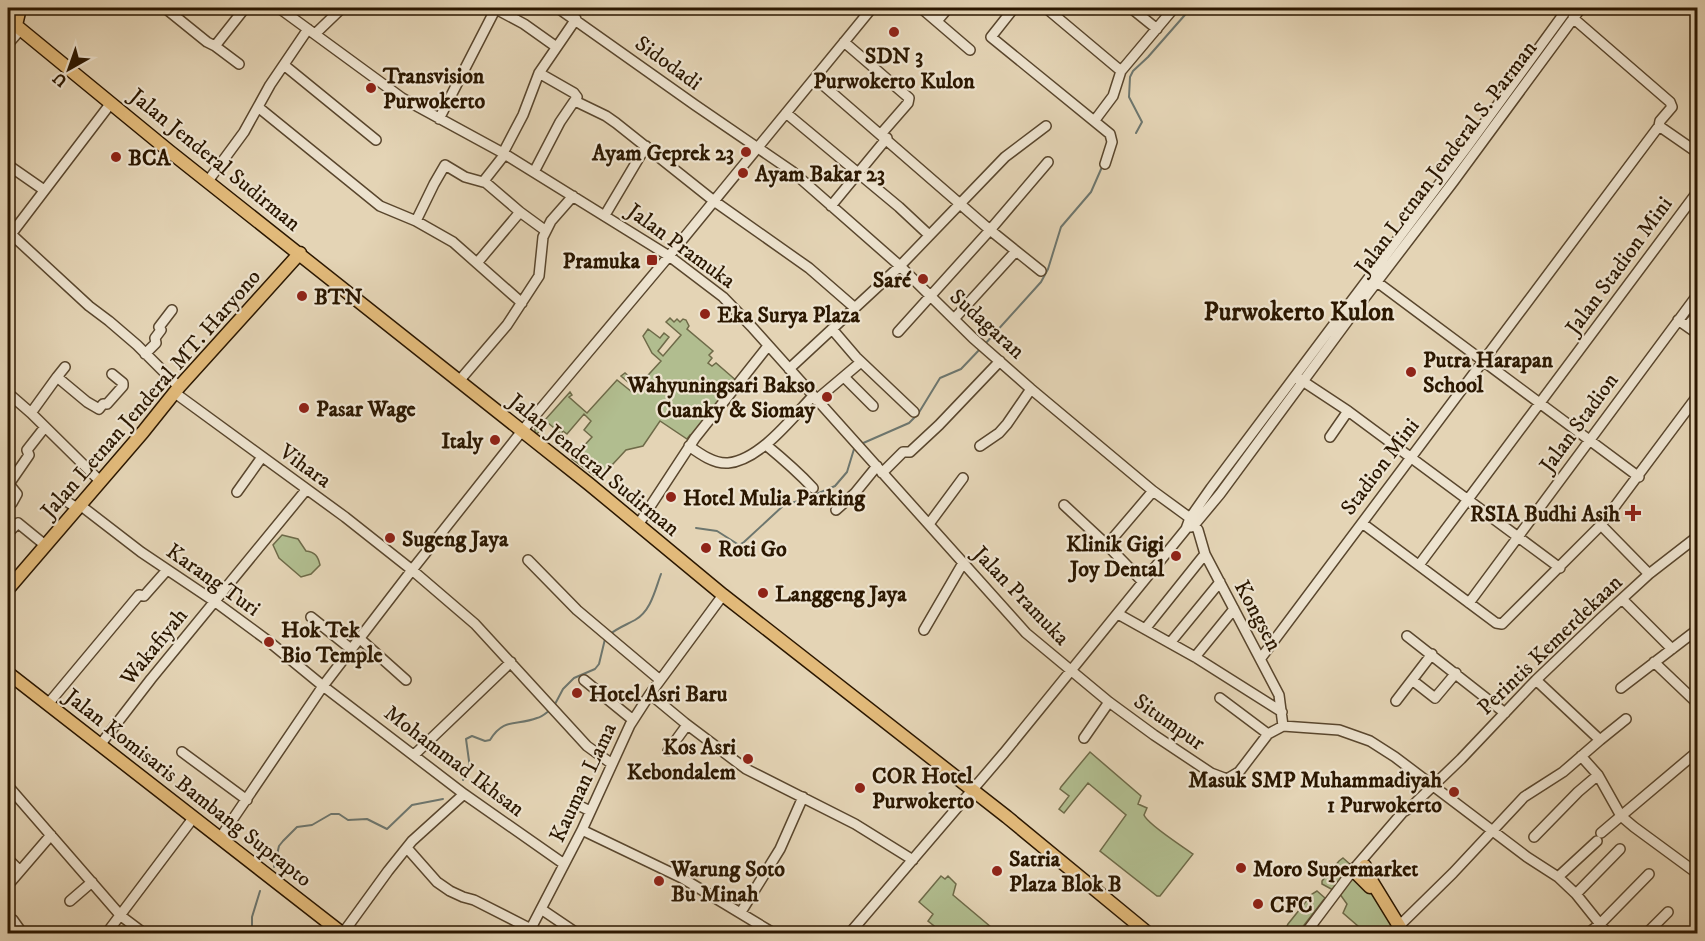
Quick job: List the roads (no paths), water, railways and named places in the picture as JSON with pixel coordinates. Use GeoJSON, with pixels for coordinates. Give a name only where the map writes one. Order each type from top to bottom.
{"type":"FeatureCollection","features":[{"type":"Feature","properties":{"kind":"main road"},"geometry":{"type":"LineString","coordinates":[[15,25],[20,8]]}},
{"type":"Feature","properties":{"kind":"main road","name":"Jalan Jenderal Sudirman"},"geometry":{"type":"LineString","coordinates":[[15,25],[723,595],[1149,933]]}},
{"type":"Feature","properties":{"kind":"main road","name":"Jalan Letnan Jenderal MT. Haryono"},"geometry":{"type":"LineString","coordinates":[[8,589],[177,390],[300,253]]}},
{"type":"Feature","properties":{"kind":"main road","name":"Jalan Komisaris Bambang Suprapto"},"geometry":{"type":"LineString","coordinates":[[8,673],[344,933]]}},
{"type":"Feature","properties":{"kind":"main road"},"geometry":{"type":"LineString","coordinates":[[1359,868],[1401,930]]}},
{"type":"Feature","properties":{"kind":"street"},"geometry":{"type":"LineString","coordinates":[[165,8],[239,64]]}},
{"type":"Feature","properties":{"kind":"street"},"geometry":{"type":"LineString","coordinates":[[215,46],[245,8]]}},
{"type":"Feature","properties":{"kind":"street"},"geometry":{"type":"LineString","coordinates":[[208,181],[244,132],[284,65],[312,31],[342,8]]}},
{"type":"Feature","properties":{"kind":"street"},"geometry":{"type":"LineString","coordinates":[[439,119],[495,8],[524,24],[555,46]]}},
{"type":"Feature","properties":{"kind":"street","name":"Sidodadi"},"geometry":{"type":"LineString","coordinates":[[558,8],[758,147]]}},
{"type":"Feature","properties":{"kind":"street"},"geometry":{"type":"LineString","coordinates":[[220,838],[323,686],[412,570],[522,431],[872,8]]}},
{"type":"Feature","properties":{"kind":"street"},"geometry":{"type":"LineString","coordinates":[[921,8],[970,50]]}},
{"type":"Feature","properties":{"kind":"street"},"geometry":{"type":"LineString","coordinates":[[937,21],[948,8]]}},
{"type":"Feature","properties":{"kind":"street"},"geometry":{"type":"LineString","coordinates":[[1014,8],[991,37],[1095,120],[1112,137],[1113,142],[1105,164]]}},
{"type":"Feature","properties":{"kind":"street"},"geometry":{"type":"LineString","coordinates":[[1046,8],[1121,71]]}},
{"type":"Feature","properties":{"kind":"street"},"geometry":{"type":"LineString","coordinates":[[1131,8],[1156,29]]}},
{"type":"Feature","properties":{"kind":"street"},"geometry":{"type":"LineString","coordinates":[[1095,120],[1113,96],[1121,71],[1174,8]]}},
{"type":"Feature","properties":{"kind":"street","name":"Jalan Letnan Jenderal S. Parman"},"geometry":{"type":"LineString","coordinates":[[849,933],[913,860],[1246,459],[1303,381],[1380,284],[1514,100],[1568,8]]}},
{"type":"Feature","properties":{"kind":"street","name":"Jalan Letnan Jenderal S. Parman"},"geometry":{"type":"LineString","coordinates":[[1190,524],[1237,452],[1506,94],[1548,43],[1581,8]]}},
{"type":"Feature","properties":{"kind":"street","name":"Jalan Pramuka"},"geometry":{"type":"LineString","coordinates":[[285,9],[402,98],[573,195],[669,256],[723,297],[1026,633],[1071,671]]}},
{"type":"Feature","properties":{"kind":"street","name":"Stadion Mini"},"geometry":{"type":"LineString","coordinates":[[1261,658],[1672,107],[1670,102],[1573,18]]}},
{"type":"Feature","properties":{"kind":"street"},"geometry":{"type":"LineString","coordinates":[[485,182],[504,154],[523,115],[538,73],[576,19]]}},
{"type":"Feature","properties":{"kind":"street"},"geometry":{"type":"LineString","coordinates":[[8,44],[15,25]]}},
{"type":"Feature","properties":{"kind":"street"},"geometry":{"type":"LineString","coordinates":[[831,206],[859,173],[908,104],[909,98],[844,42]]}},
{"type":"Feature","properties":{"kind":"street"},"geometry":{"type":"LineString","coordinates":[[284,65],[376,140]]}},
{"type":"Feature","properties":{"kind":"street"},"geometry":{"type":"LineString","coordinates":[[534,172],[560,122],[577,96],[538,73]]}},
{"type":"Feature","properties":{"kind":"street"},"geometry":{"type":"LineString","coordinates":[[815,78],[990,230],[1041,271]]}},
{"type":"Feature","properties":{"kind":"street"},"geometry":{"type":"LineString","coordinates":[[1506,94],[1514,100]]}},
{"type":"Feature","properties":{"kind":"street"},"geometry":{"type":"LineString","coordinates":[[575,101],[606,116],[714,201],[810,268],[855,308]]}},
{"type":"Feature","properties":{"kind":"street"},"geometry":{"type":"LineString","coordinates":[[9,237],[111,103]]}},
{"type":"Feature","properties":{"kind":"street"},"geometry":{"type":"LineString","coordinates":[[258,107],[380,206],[416,221],[453,242],[522,303]]}},
{"type":"Feature","properties":{"kind":"street"},"geometry":{"type":"LineString","coordinates":[[786,113],[929,235]]}},
{"type":"Feature","properties":{"kind":"street"},"geometry":{"type":"LineString","coordinates":[[789,369],[900,266],[1005,157],[1046,126]]}},
{"type":"Feature","properties":{"kind":"street"},"geometry":{"type":"LineString","coordinates":[[1659,126],[1698,153]]}},
{"type":"Feature","properties":{"kind":"street"},"geometry":{"type":"LineString","coordinates":[[604,215],[646,146]]}},
{"type":"Feature","properties":{"kind":"street","name":"Sudagaran"},"geometry":{"type":"LineString","coordinates":[[758,147],[793,172],[900,266],[973,338],[1190,524]]}},
{"type":"Feature","properties":{"kind":"street"},"geometry":{"type":"LineString","coordinates":[[898,332],[1048,162]]}},
{"type":"Feature","properties":{"kind":"street"},"geometry":{"type":"LineString","coordinates":[[8,165],[44,190]]}},
{"type":"Feature","properties":{"kind":"street"},"geometry":{"type":"LineString","coordinates":[[416,221],[445,165],[468,178],[485,182],[546,231]]}},
{"type":"Feature","properties":{"kind":"street","name":"Jalan Stadion Mini"},"geometry":{"type":"LineString","coordinates":[[1419,565],[1698,191]]}},
{"type":"Feature","properties":{"kind":"street"},"geometry":{"type":"LineString","coordinates":[[459,381],[507,326],[539,276],[543,237],[551,221],[573,195]]}},
{"type":"Feature","properties":{"kind":"street"},"geometry":{"type":"LineString","coordinates":[[477,263],[520,212]]}},
{"type":"Feature","properties":{"kind":"street","name":"Vihara"},"geometry":{"type":"LineString","coordinates":[[9,237],[109,321],[145,354],[177,390],[412,570],[475,624],[587,746],[612,764]]}},
{"type":"Feature","properties":{"kind":"street"},"geometry":{"type":"LineString","coordinates":[[954,319],[1016,251]]}},
{"type":"Feature","properties":{"kind":"street"},"geometry":{"type":"LineString","coordinates":[[1380,284],[1639,477]]}},
{"type":"Feature","properties":{"kind":"street","name":"Jalan Stadion"},"geometry":{"type":"LineString","coordinates":[[1469,603],[1698,294]]}},
{"type":"Feature","properties":{"kind":"street"},"geometry":{"type":"LineString","coordinates":[[145,354],[156,343],[155,338],[161,330],[159,327],[172,310]]}},
{"type":"Feature","properties":{"kind":"street"},"geometry":{"type":"LineString","coordinates":[[1687,327],[1698,314]]}},
{"type":"Feature","properties":{"kind":"street"},"geometry":{"type":"LineString","coordinates":[[1678,320],[1698,334]]}},
{"type":"Feature","properties":{"kind":"street"},"geometry":{"type":"LineString","coordinates":[[832,329],[861,362],[914,412]]}},
{"type":"Feature","properties":{"kind":"street"},"geometry":{"type":"LineString","coordinates":[[638,525],[689,446],[768,346]]}},
{"type":"Feature","properties":{"kind":"street"},"geometry":{"type":"LineString","coordinates":[[836,510],[879,469],[903,452],[910,452],[1000,361]]}},
{"type":"Feature","properties":{"kind":"street"},"geometry":{"type":"LineString","coordinates":[[689,446],[713,460],[727,463],[740,460],[766,445],[815,398],[861,362]]}},
{"type":"Feature","properties":{"kind":"street"},"geometry":{"type":"LineString","coordinates":[[31,413],[64,368]]}},
{"type":"Feature","properties":{"kind":"street"},"geometry":{"type":"LineString","coordinates":[[57,377],[97,409],[107,404],[123,384],[112,374]]}},
{"type":"Feature","properties":{"kind":"street"},"geometry":{"type":"LineString","coordinates":[[1294,375],[1348,411],[1560,568]]}},
{"type":"Feature","properties":{"kind":"street"},"geometry":{"type":"LineString","coordinates":[[844,377],[873,405]]}},
{"type":"Feature","properties":{"kind":"street"},"geometry":{"type":"LineString","coordinates":[[980,446],[999,433],[1031,389]]}},
{"type":"Feature","properties":{"kind":"street"},"geometry":{"type":"LineString","coordinates":[[118,392],[126,400]]}},
{"type":"Feature","properties":{"kind":"street"},"geometry":{"type":"LineString","coordinates":[[8,393],[100,481]]}},
{"type":"Feature","properties":{"kind":"street"},"geometry":{"type":"LineString","coordinates":[[1362,523],[1496,623],[1502,624],[1601,525],[1698,395]]}},
{"type":"Feature","properties":{"kind":"street"},"geometry":{"type":"LineString","coordinates":[[1330,437],[1348,411]]}},
{"type":"Feature","properties":{"kind":"street"},"geometry":{"type":"LineString","coordinates":[[12,503],[17,494],[8,483],[29,455],[27,450],[45,427]]}},
{"type":"Feature","properties":{"kind":"street"},"geometry":{"type":"LineString","coordinates":[[766,445],[787,465],[797,470],[813,488]]}},
{"type":"Feature","properties":{"kind":"street"},"geometry":{"type":"LineString","coordinates":[[1237,452],[1246,459]]}},
{"type":"Feature","properties":{"kind":"street"},"geometry":{"type":"LineString","coordinates":[[237,492],[262,457]]}},
{"type":"Feature","properties":{"kind":"street"},"geometry":{"type":"LineString","coordinates":[[929,524],[963,478]]}},
{"type":"Feature","properties":{"kind":"street","name":"Wakafiyah"},"geometry":{"type":"LineString","coordinates":[[100,745],[214,601],[306,490]]}},
{"type":"Feature","properties":{"kind":"street"},"geometry":{"type":"LineString","coordinates":[[1107,545],[1153,491]]}},
{"type":"Feature","properties":{"kind":"street","name":"Karang Turi"},"geometry":{"type":"LineString","coordinates":[[63,499],[79,506],[166,570],[214,601],[267,640],[323,686]]}},
{"type":"Feature","properties":{"kind":"street"},"geometry":{"type":"LineString","coordinates":[[1064,505],[1143,582]]}},
{"type":"Feature","properties":{"kind":"street"},"geometry":{"type":"LineString","coordinates":[[8,531],[18,523],[45,545]]}},
{"type":"Feature","properties":{"kind":"street","name":"Kongsen"},"geometry":{"type":"LineString","coordinates":[[1190,524],[1279,695],[1283,726]]}},
{"type":"Feature","properties":{"kind":"street"},"geometry":{"type":"LineString","coordinates":[[1601,525],[1649,574]]}},
{"type":"Feature","properties":{"kind":"street","name":"Perintis Kemerdekaan"},"geometry":{"type":"LineString","coordinates":[[1305,933],[1386,835],[1406,816],[1410,808],[1461,759],[1536,680],[1649,574],[1698,536]]}},
{"type":"Feature","properties":{"kind":"street"},"geometry":{"type":"LineString","coordinates":[[1145,629],[1204,554]]}},
{"type":"Feature","properties":{"kind":"street"},"geometry":{"type":"LineString","coordinates":[[528,560],[577,610],[660,680]]}},
{"type":"Feature","properties":{"kind":"street"},"geometry":{"type":"LineString","coordinates":[[924,630],[963,563]]}},
{"type":"Feature","properties":{"kind":"street"},"geometry":{"type":"LineString","coordinates":[[48,704],[139,595],[144,596],[166,570]]}},
{"type":"Feature","properties":{"kind":"street"},"geometry":{"type":"LineString","coordinates":[[1170,643],[1220,582]]}},
{"type":"Feature","properties":{"kind":"street","name":"Kauman Lama"},"geometry":{"type":"LineString","coordinates":[[530,931],[582,830],[633,720],[723,595]]}},
{"type":"Feature","properties":{"kind":"street"},"geometry":{"type":"LineString","coordinates":[[1622,599],[1672,649]]}},
{"type":"Feature","properties":{"kind":"street"},"geometry":{"type":"LineString","coordinates":[[1195,657],[1234,609]]}},
{"type":"Feature","properties":{"kind":"street"},"geometry":{"type":"LineString","coordinates":[[1118,614],[1195,657],[1282,712]]}},
{"type":"Feature","properties":{"kind":"street"},"geometry":{"type":"LineString","coordinates":[[311,617],[351,649]]}},
{"type":"Feature","properties":{"kind":"street"},"geometry":{"type":"LineString","coordinates":[[1621,688],[1698,628]]}},
{"type":"Feature","properties":{"kind":"street"},"geometry":{"type":"LineString","coordinates":[[1407,636],[1505,713]]}},
{"type":"Feature","properties":{"kind":"street"},"geometry":{"type":"LineString","coordinates":[[359,638],[406,680]]}},
{"type":"Feature","properties":{"kind":"street"},"geometry":{"type":"LineString","coordinates":[[1396,701],[1432,654]]}},
{"type":"Feature","properties":{"kind":"street"},"geometry":{"type":"LineString","coordinates":[[414,755],[511,662]]}},
{"type":"Feature","properties":{"kind":"street"},"geometry":{"type":"LineString","coordinates":[[1654,662],[1694,693],[1698,704]]}},
{"type":"Feature","properties":{"kind":"street","name":"Situmpur"},"geometry":{"type":"LineString","coordinates":[[1071,671],[1154,735],[1222,778],[1227,779],[1239,772],[1268,734],[1283,726]]}},
{"type":"Feature","properties":{"kind":"street"},"geometry":{"type":"LineString","coordinates":[[1412,680],[1435,698],[1456,674]]}},
{"type":"Feature","properties":{"kind":"street"},"geometry":{"type":"LineString","coordinates":[[584,680],[633,720]]}},
{"type":"Feature","properties":{"kind":"street"},"geometry":{"type":"LineString","coordinates":[[1536,680],[1600,740]]}},
{"type":"Feature","properties":{"kind":"street","name":"Mohammad Ikhsan"},"geometry":{"type":"LineString","coordinates":[[323,686],[464,794],[564,864]]}},
{"type":"Feature","properties":{"kind":"street"},"geometry":{"type":"LineString","coordinates":[[650,694],[687,725],[746,768],[855,824],[913,860]]}},
{"type":"Feature","properties":{"kind":"street"},"geometry":{"type":"LineString","coordinates":[[1220,698],[1268,734]]}},
{"type":"Feature","properties":{"kind":"street"},"geometry":{"type":"LineString","coordinates":[[1083,738],[1109,702]]}},
{"type":"Feature","properties":{"kind":"street"},"geometry":{"type":"LineString","coordinates":[[1401,930],[1524,797],[1563,772],[1626,720]]}},
{"type":"Feature","properties":{"kind":"street"},"geometry":{"type":"LineString","coordinates":[[668,751],[687,725]]}},
{"type":"Feature","properties":{"kind":"street"},"geometry":{"type":"LineString","coordinates":[[1283,726],[1339,730],[1370,741],[1558,877],[1576,894],[1608,933]]}},
{"type":"Feature","properties":{"kind":"street"},"geometry":{"type":"LineString","coordinates":[[1558,877],[1621,816],[1698,751]]}},
{"type":"Feature","properties":{"kind":"street"},"geometry":{"type":"LineString","coordinates":[[182,752],[247,800]]}},
{"type":"Feature","properties":{"kind":"street"},"geometry":{"type":"LineString","coordinates":[[1581,756],[1598,775],[1621,816],[1698,874]]}},
{"type":"Feature","properties":{"kind":"street"},"geometry":{"type":"LineString","coordinates":[[1534,837],[1598,775]]}},
{"type":"Feature","properties":{"kind":"street"},"geometry":{"type":"LineString","coordinates":[[8,786],[121,916],[146,933]]}},
{"type":"Feature","properties":{"kind":"street"},"geometry":{"type":"LineString","coordinates":[[344,933],[387,871],[407,848],[464,794]]}},
{"type":"Feature","properties":{"kind":"street"},"geometry":{"type":"LineString","coordinates":[[741,912],[780,849],[803,797]]}},
{"type":"Feature","properties":{"kind":"street"},"geometry":{"type":"LineString","coordinates":[[576,804],[590,811]]}},
{"type":"Feature","properties":{"kind":"street"},"geometry":{"type":"LineString","coordinates":[[106,933],[194,818]]}},
{"type":"Feature","properties":{"kind":"street"},"geometry":{"type":"LineString","coordinates":[[582,830],[682,878],[775,933]]}},
{"type":"Feature","properties":{"kind":"street"},"geometry":{"type":"LineString","coordinates":[[8,885],[51,835]]}},
{"type":"Feature","properties":{"kind":"street"},"geometry":{"type":"LineString","coordinates":[[407,848],[436,882],[530,931]]}},
{"type":"Feature","properties":{"kind":"street"},"geometry":{"type":"LineString","coordinates":[[1576,894],[1620,849]]}},
{"type":"Feature","properties":{"kind":"street"},"geometry":{"type":"LineString","coordinates":[[8,859],[20,871]]}},
{"type":"Feature","properties":{"kind":"street"},"geometry":{"type":"LineString","coordinates":[[1587,933],[1600,924],[1649,874]]}},
{"type":"Feature","properties":{"kind":"street"},"geometry":{"type":"LineString","coordinates":[[70,901],[92,882]]}},
{"type":"Feature","properties":{"kind":"street"},"geometry":{"type":"LineString","coordinates":[[541,909],[578,933]]}},
{"type":"Feature","properties":{"kind":"street"},"geometry":{"type":"LineString","coordinates":[[1646,933],[1668,912]]}},
{"type":"Feature","properties":{"kind":"street"},"geometry":{"type":"LineString","coordinates":[[9,921],[23,933]]}},
{"type":"Feature","properties":{"kind":"waterway"},"geometry":{"type":"LineString","coordinates":[[1136,133],[1142,122],[1129,97],[1130,77],[1191,8]]}},
{"type":"Feature","properties":{"kind":"waterway"},"geometry":{"type":"LineString","coordinates":[[985,344],[1041,282],[1048,269],[1061,227],[1091,192],[1102,167]]}},
{"type":"Feature","properties":{"kind":"waterway"},"geometry":{"type":"LineString","coordinates":[[861,444],[909,423],[918,414],[940,378],[961,369],[981,348]]}},
{"type":"Feature","properties":{"kind":"waterway"},"geometry":{"type":"LineString","coordinates":[[696,528],[717,531],[739,545],[784,505],[835,486],[847,472],[856,447]]}},
{"type":"Feature","properties":{"kind":"waterway"},"geometry":{"type":"LineString","coordinates":[[609,635],[635,620],[645,611],[652,600],[661,574]]}},
{"type":"Feature","properties":{"kind":"waterway"},"geometry":{"type":"LineString","coordinates":[[554,706],[563,689],[574,678],[595,669],[599,664],[605,639]]}},
{"type":"Feature","properties":{"kind":"waterway"},"geometry":{"type":"LineString","coordinates":[[463,780],[470,768],[466,739],[472,736],[485,741],[490,740],[500,728],[511,723],[539,717],[550,710]]}},
{"type":"Feature","properties":{"kind":"waterway"},"geometry":{"type":"LineString","coordinates":[[274,867],[279,846],[297,827],[312,825],[331,814],[339,814],[348,820],[367,819],[387,829],[412,805],[443,799]]}},
{"type":"Feature","properties":{"kind":"waterway"},"geometry":{"type":"LineString","coordinates":[[252,934],[252,917],[260,891]]}},
{"type":"Feature","properties":{"kind":"place","name":"SDN 3 Purwokerto Kulon"},"geometry":{"type":"Point","coordinates":[894,32]}},
{"type":"Feature","properties":{"kind":"place","name":"Transvision Purwokerto"},"geometry":{"type":"Point","coordinates":[371,88]}},
{"type":"Feature","properties":{"kind":"place","name":"Ayam Geprek 23"},"geometry":{"type":"Point","coordinates":[746,152]}},
{"type":"Feature","properties":{"kind":"place","name":"BCA"},"geometry":{"type":"Point","coordinates":[116,157]}},
{"type":"Feature","properties":{"kind":"place","name":"Ayam Bakar 23"},"geometry":{"type":"Point","coordinates":[743,173]}},
{"type":"Feature","properties":{"kind":"place","name":"Pramuka"},"geometry":{"type":"Point","coordinates":[652,260]}},
{"type":"Feature","properties":{"kind":"place","name":"Saré"},"geometry":{"type":"Point","coordinates":[923,279]}},
{"type":"Feature","properties":{"kind":"place","name":"BTN"},"geometry":{"type":"Point","coordinates":[302,296]}},
{"type":"Feature","properties":{"kind":"place","name":"Eka Surya Plaza"},"geometry":{"type":"Point","coordinates":[705,314]}},
{"type":"Feature","properties":{"kind":"place","name":"Putra Harapan School"},"geometry":{"type":"Point","coordinates":[1411,372]}},
{"type":"Feature","properties":{"kind":"place","name":"Wahyuningsari Bakso Cuanky & Siomay"},"geometry":{"type":"Point","coordinates":[827,397]}},
{"type":"Feature","properties":{"kind":"place","name":"Pasar Wage"},"geometry":{"type":"Point","coordinates":[304,408]}},
{"type":"Feature","properties":{"kind":"place","name":"Italy"},"geometry":{"type":"Point","coordinates":[495,440]}},
{"type":"Feature","properties":{"kind":"place","name":"Hotel Mulia Parking"},"geometry":{"type":"Point","coordinates":[671,497]}},
{"type":"Feature","properties":{"kind":"place","name":"RSIA Budhi Asih"},"geometry":{"type":"Point","coordinates":[1633,513]}},
{"type":"Feature","properties":{"kind":"place","name":"Sugeng Jaya"},"geometry":{"type":"Point","coordinates":[390,538]}},
{"type":"Feature","properties":{"kind":"place","name":"Roti Go"},"geometry":{"type":"Point","coordinates":[706,548]}},
{"type":"Feature","properties":{"kind":"place","name":"Klinik Gigi Joy Dental"},"geometry":{"type":"Point","coordinates":[1176,556]}},
{"type":"Feature","properties":{"kind":"place","name":"Langgeng Jaya"},"geometry":{"type":"Point","coordinates":[763,593]}},
{"type":"Feature","properties":{"kind":"place","name":"Hok Tek Bio Temple"},"geometry":{"type":"Point","coordinates":[269,642]}},
{"type":"Feature","properties":{"kind":"place","name":"Hotel Asri Baru"},"geometry":{"type":"Point","coordinates":[577,693]}},
{"type":"Feature","properties":{"kind":"place","name":"Kos Asri Kebondalem"},"geometry":{"type":"Point","coordinates":[748,759]}},
{"type":"Feature","properties":{"kind":"place","name":"COR Hotel Purwokerto"},"geometry":{"type":"Point","coordinates":[860,788]}},
{"type":"Feature","properties":{"kind":"place","name":"Masuk SMP Muhammadiyah 1 Purwokerto"},"geometry":{"type":"Point","coordinates":[1454,792]}},
{"type":"Feature","properties":{"kind":"place","name":"Moro Supermarket"},"geometry":{"type":"Point","coordinates":[1241,868]}},
{"type":"Feature","properties":{"kind":"place","name":"Satria Plaza Blok B"},"geometry":{"type":"Point","coordinates":[997,871]}},
{"type":"Feature","properties":{"kind":"place","name":"Warung Soto Bu Minah"},"geometry":{"type":"Point","coordinates":[659,881]}},
{"type":"Feature","properties":{"kind":"place","name":"CFC"},"geometry":{"type":"Point","coordinates":[1258,904]}},
{"type":"Feature","properties":{"kind":"district","name":"Purwokerto Kulon"},"geometry":{"type":"Point","coordinates":[1299,311]}}]}
